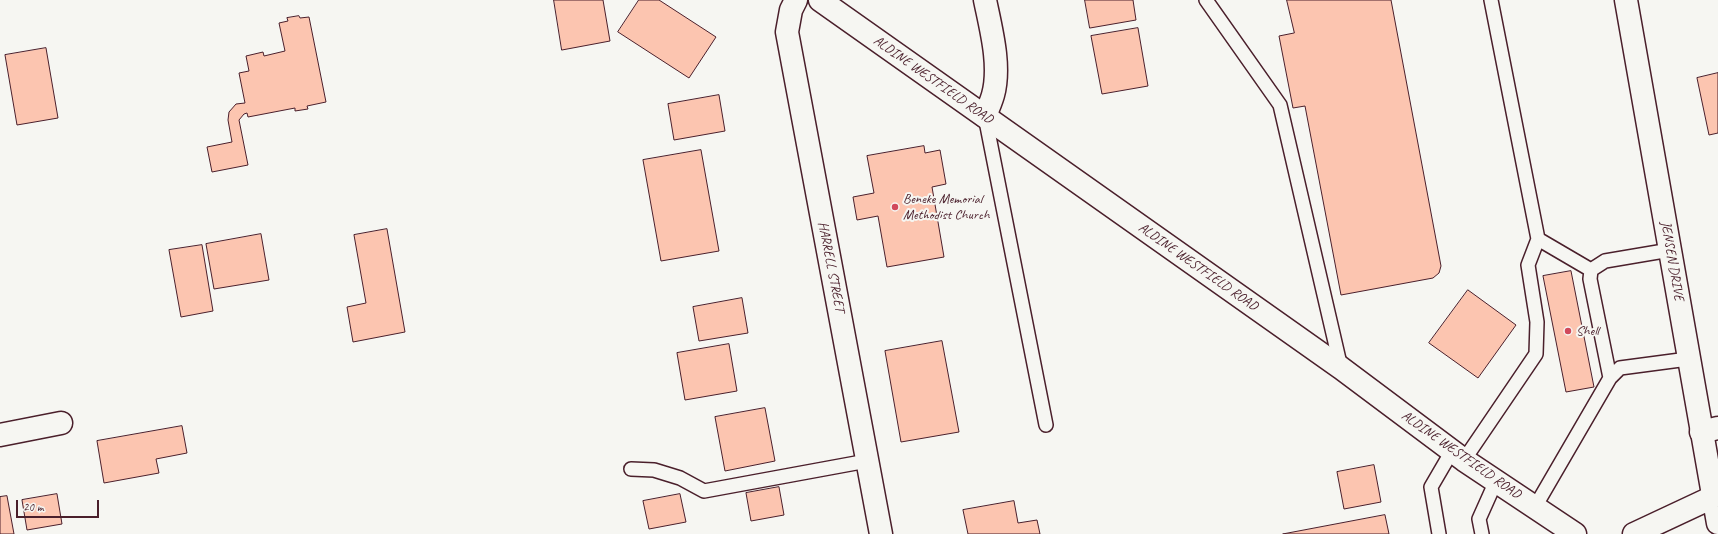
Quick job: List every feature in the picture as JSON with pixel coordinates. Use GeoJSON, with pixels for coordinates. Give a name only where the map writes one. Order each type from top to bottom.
{"type":"FeatureCollection","features":[{"type":"Feature","properties":{"kind":"main road","name":"HARRELL STREET"},"geometry":{"type":"LineString","coordinates":[[796,0],[791,10],[788,32],[881,534]]}},
{"type":"Feature","properties":{"kind":"main road","name":"ALDINE WESTFIELD ROAD"},"geometry":{"type":"LineString","coordinates":[[820,0],[1341,368],[1458,456],[1575,534]]}},
{"type":"Feature","properties":{"kind":"main road"},"geometry":{"type":"LineString","coordinates":[[985,0],[992,36],[996,76],[993,95],[985,116]]}},
{"type":"Feature","properties":{"kind":"main road","name":"JENSEN DRIVE"},"geometry":{"type":"LineString","coordinates":[[1626,0],[1688,359],[1710,430],[1713,497],[1718,523]]}},
{"type":"Feature","properties":{"kind":"main road"},"geometry":{"type":"LineString","coordinates":[[0,435],[62,423]]}},
{"type":"Feature","properties":{"kind":"main road"},"geometry":{"type":"LineString","coordinates":[[1634,534],[1713,497]]}},
{"type":"Feature","properties":{"kind":"lane"},"geometry":{"type":"LineString","coordinates":[[1206,0],[1280,105],[1341,368]]}},
{"type":"Feature","properties":{"kind":"lane"},"geometry":{"type":"LineString","coordinates":[[1439,534],[1431,487],[1458,456],[1536,354],[1537,322],[1528,265],[1538,239],[1491,0]]}},
{"type":"Feature","properties":{"kind":"lane"},"geometry":{"type":"LineString","coordinates":[[985,116],[1046,425]]}},
{"type":"Feature","properties":{"kind":"lane"},"geometry":{"type":"LineString","coordinates":[[1538,239],[1591,270]]}},
{"type":"Feature","properties":{"kind":"lane"},"geometry":{"type":"LineString","coordinates":[[1591,270],[1604,262],[1670,250]]}},
{"type":"Feature","properties":{"kind":"lane"},"geometry":{"type":"LineString","coordinates":[[1591,270],[1590,279],[1610,378]]}},
{"type":"Feature","properties":{"kind":"lane"},"geometry":{"type":"LineString","coordinates":[[1535,507],[1610,378],[1620,368],[1688,359]]}},
{"type":"Feature","properties":{"kind":"lane"},"geometry":{"type":"LineString","coordinates":[[631,469],[654,470],[680,478],[704,491],[867,461]]}},
{"type":"Feature","properties":{"kind":"lane"},"geometry":{"type":"LineString","coordinates":[[1482,534],[1479,519],[1496,481]]}},
{"type":"Feature","properties":{"kind":"building"},"geometry":{"type":"Polygon","coordinates":[[[554,0],[603,0],[610,41],[562,50],[554,0]]]}},
{"type":"Feature","properties":{"kind":"building"},"geometry":{"type":"Polygon","coordinates":[[[639,0],[659,0],[716,37],[689,78],[618,32],[639,0]]]}},
{"type":"Feature","properties":{"kind":"building"},"geometry":{"type":"Polygon","coordinates":[[[1085,0],[1133,0],[1136,20],[1090,28],[1085,0]]]}},
{"type":"Feature","properties":{"kind":"building"},"geometry":{"type":"Polygon","coordinates":[[[1287,0],[1391,0],[1441,266],[1439,273],[1433,278],[1341,295],[1305,106],[1293,108],[1279,36],[1294,33],[1287,0]]]}},
{"type":"Feature","properties":{"kind":"building"},"geometry":{"type":"Polygon","coordinates":[[[299,16],[300,18],[309,17],[326,102],[307,106],[308,109],[295,111],[295,108],[248,117],[247,113],[244,114],[239,120],[248,165],[212,172],[207,147],[232,142],[228,120],[229,112],[236,104],[245,103],[239,73],[249,71],[246,56],[263,52],[264,56],[285,51],[279,23],[288,21],[287,18],[299,16]]]}},
{"type":"Feature","properties":{"kind":"building"},"geometry":{"type":"Polygon","coordinates":[[[1138,28],[1148,86],[1102,94],[1091,36],[1138,28]]]}},
{"type":"Feature","properties":{"kind":"building"},"geometry":{"type":"Polygon","coordinates":[[[46,48],[58,118],[17,125],[5,55],[46,48]]]}},
{"type":"Feature","properties":{"kind":"building"},"geometry":{"type":"Polygon","coordinates":[[[1718,73],[1718,133],[1709,135],[1697,78],[1718,73]]]}},
{"type":"Feature","properties":{"kind":"building"},"geometry":{"type":"Polygon","coordinates":[[[719,95],[725,131],[674,140],[668,104],[719,95]]]}},
{"type":"Feature","properties":{"kind":"building","name":"Beneke Memorial Methodist Church"},"geometry":{"type":"Polygon","coordinates":[[[924,146],[925,153],[940,150],[946,184],[932,187],[944,257],[887,267],[878,216],[857,220],[853,197],[874,193],[867,156],[924,146]]]}},
{"type":"Feature","properties":{"kind":"building"},"geometry":{"type":"Polygon","coordinates":[[[701,150],[719,251],[661,261],[643,160],[701,150]]]}},
{"type":"Feature","properties":{"kind":"building"},"geometry":{"type":"Polygon","coordinates":[[[387,229],[405,332],[353,342],[347,307],[366,303],[354,235],[387,229]]]}},
{"type":"Feature","properties":{"kind":"building"},"geometry":{"type":"Polygon","coordinates":[[[261,234],[269,280],[214,289],[206,244],[261,234]]]}},
{"type":"Feature","properties":{"kind":"building"},"geometry":{"type":"Polygon","coordinates":[[[202,245],[213,311],[181,317],[169,250],[202,245]]]}},
{"type":"Feature","properties":{"kind":"building","name":"Shell"},"geometry":{"type":"Polygon","coordinates":[[[1571,271],[1594,387],[1566,392],[1543,276],[1571,271]]]}},
{"type":"Feature","properties":{"kind":"building"},"geometry":{"type":"Polygon","coordinates":[[[1468,290],[1516,325],[1478,378],[1429,343],[1468,290]]]}},
{"type":"Feature","properties":{"kind":"building"},"geometry":{"type":"Polygon","coordinates":[[[742,298],[748,333],[699,341],[693,307],[742,298]]]}},
{"type":"Feature","properties":{"kind":"building"},"geometry":{"type":"Polygon","coordinates":[[[942,341],[959,432],[901,442],[885,351],[942,341]]]}},
{"type":"Feature","properties":{"kind":"building"},"geometry":{"type":"Polygon","coordinates":[[[729,344],[737,391],[685,400],[677,353],[729,344]]]}},
{"type":"Feature","properties":{"kind":"building"},"geometry":{"type":"Polygon","coordinates":[[[765,408],[775,461],[725,471],[715,417],[765,408]]]}},
{"type":"Feature","properties":{"kind":"building"},"geometry":{"type":"Polygon","coordinates":[[[182,426],[187,453],[156,459],[159,473],[104,483],[97,441],[182,426]]]}},
{"type":"Feature","properties":{"kind":"building"},"geometry":{"type":"Polygon","coordinates":[[[1374,465],[1381,502],[1344,509],[1337,472],[1374,465]]]}},
{"type":"Feature","properties":{"kind":"building"},"geometry":{"type":"Polygon","coordinates":[[[779,487],[784,515],[751,521],[746,493],[779,487]]]}},
{"type":"Feature","properties":{"kind":"building"},"geometry":{"type":"Polygon","coordinates":[[[57,494],[62,524],[27,530],[22,500],[57,494]]]}},
{"type":"Feature","properties":{"kind":"building"},"geometry":{"type":"Polygon","coordinates":[[[680,494],[686,522],[649,529],[643,501],[680,494]]]}},
{"type":"Feature","properties":{"kind":"building"},"geometry":{"type":"Polygon","coordinates":[[[7,496],[14,534],[0,534],[0,497],[7,496]]]}},
{"type":"Feature","properties":{"kind":"building"},"geometry":{"type":"Polygon","coordinates":[[[1014,501],[1018,523],[1037,520],[1040,534],[968,534],[963,510],[1014,501]]]}},
{"type":"Feature","properties":{"kind":"building"},"geometry":{"type":"Polygon","coordinates":[[[1385,515],[1389,534],[1283,534],[1385,515]]]}},
{"type":"Feature","properties":{"kind":"place","name":"Beneke Memorial Methodist Church"},"geometry":{"type":"Point","coordinates":[895,207]}},
{"type":"Feature","properties":{"kind":"place","name":"Shell"},"geometry":{"type":"Point","coordinates":[1568,331]}}]}
